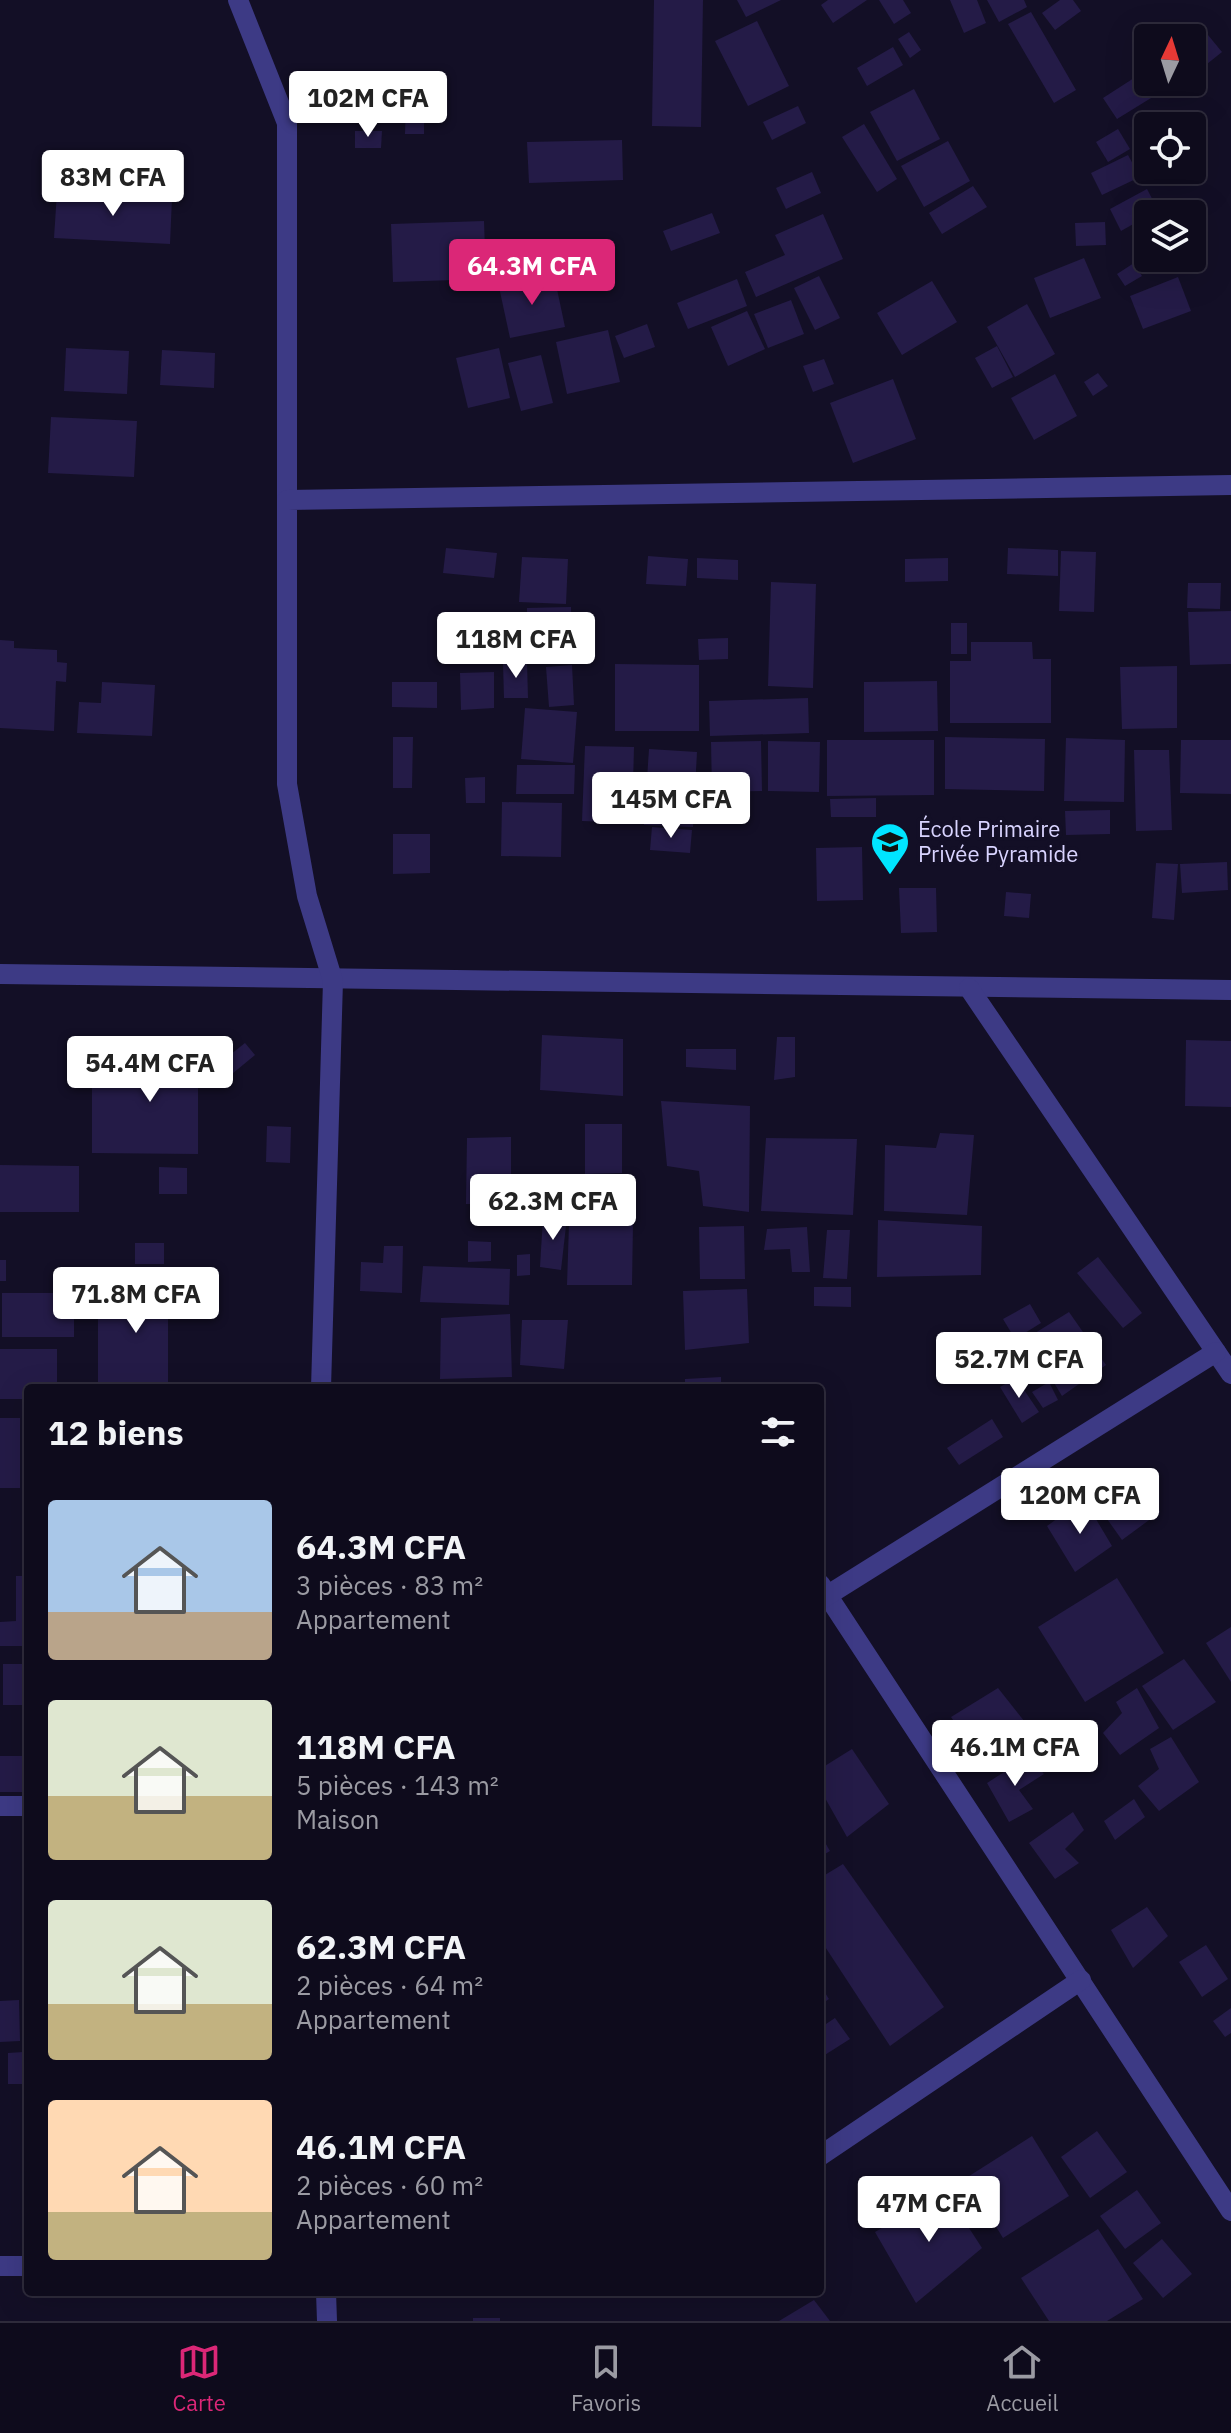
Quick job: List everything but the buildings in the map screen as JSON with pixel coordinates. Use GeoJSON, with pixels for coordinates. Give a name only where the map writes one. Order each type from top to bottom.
{"type":"FeatureCollection","features":[{"type":"Feature","properties":{"kind":"street"},"geometry":{"type":"LineString","coordinates":[[238,0],[287,123],[287,784],[307,896],[333,981],[321,1384]]}},
{"type":"Feature","properties":{"kind":"street"},"geometry":{"type":"LineString","coordinates":[[287,500],[1231,485]]}},
{"type":"Feature","properties":{"kind":"street"},"geometry":{"type":"LineString","coordinates":[[0,974],[333,981],[1231,990]]}},
{"type":"Feature","properties":{"kind":"street"},"geometry":{"type":"LineString","coordinates":[[969,988],[1231,1374]]}},
{"type":"Feature","properties":{"kind":"street"},"geometry":{"type":"LineString","coordinates":[[824,1592],[1216,1352]]}},
{"type":"Feature","properties":{"kind":"street"},"geometry":{"type":"LineString","coordinates":[[824,1594],[1231,2211]]}},
{"type":"Feature","properties":{"kind":"street"},"geometry":{"type":"LineString","coordinates":[[0,1806],[24,1806]]}},
{"type":"Feature","properties":{"kind":"street"},"geometry":{"type":"LineString","coordinates":[[824,2153],[1081,1980]]}},
{"type":"Feature","properties":{"kind":"street"},"geometry":{"type":"LineString","coordinates":[[0,2266],[24,2266]]}},
{"type":"Feature","properties":{"kind":"street"},"geometry":{"type":"LineString","coordinates":[[326,2296],[327,2321]]}},
{"type":"Feature","properties":{"kind":"place","name":"École Primaire Privée Pyramide"},"geometry":{"type":"Point","coordinates":[890,876]}}]}
